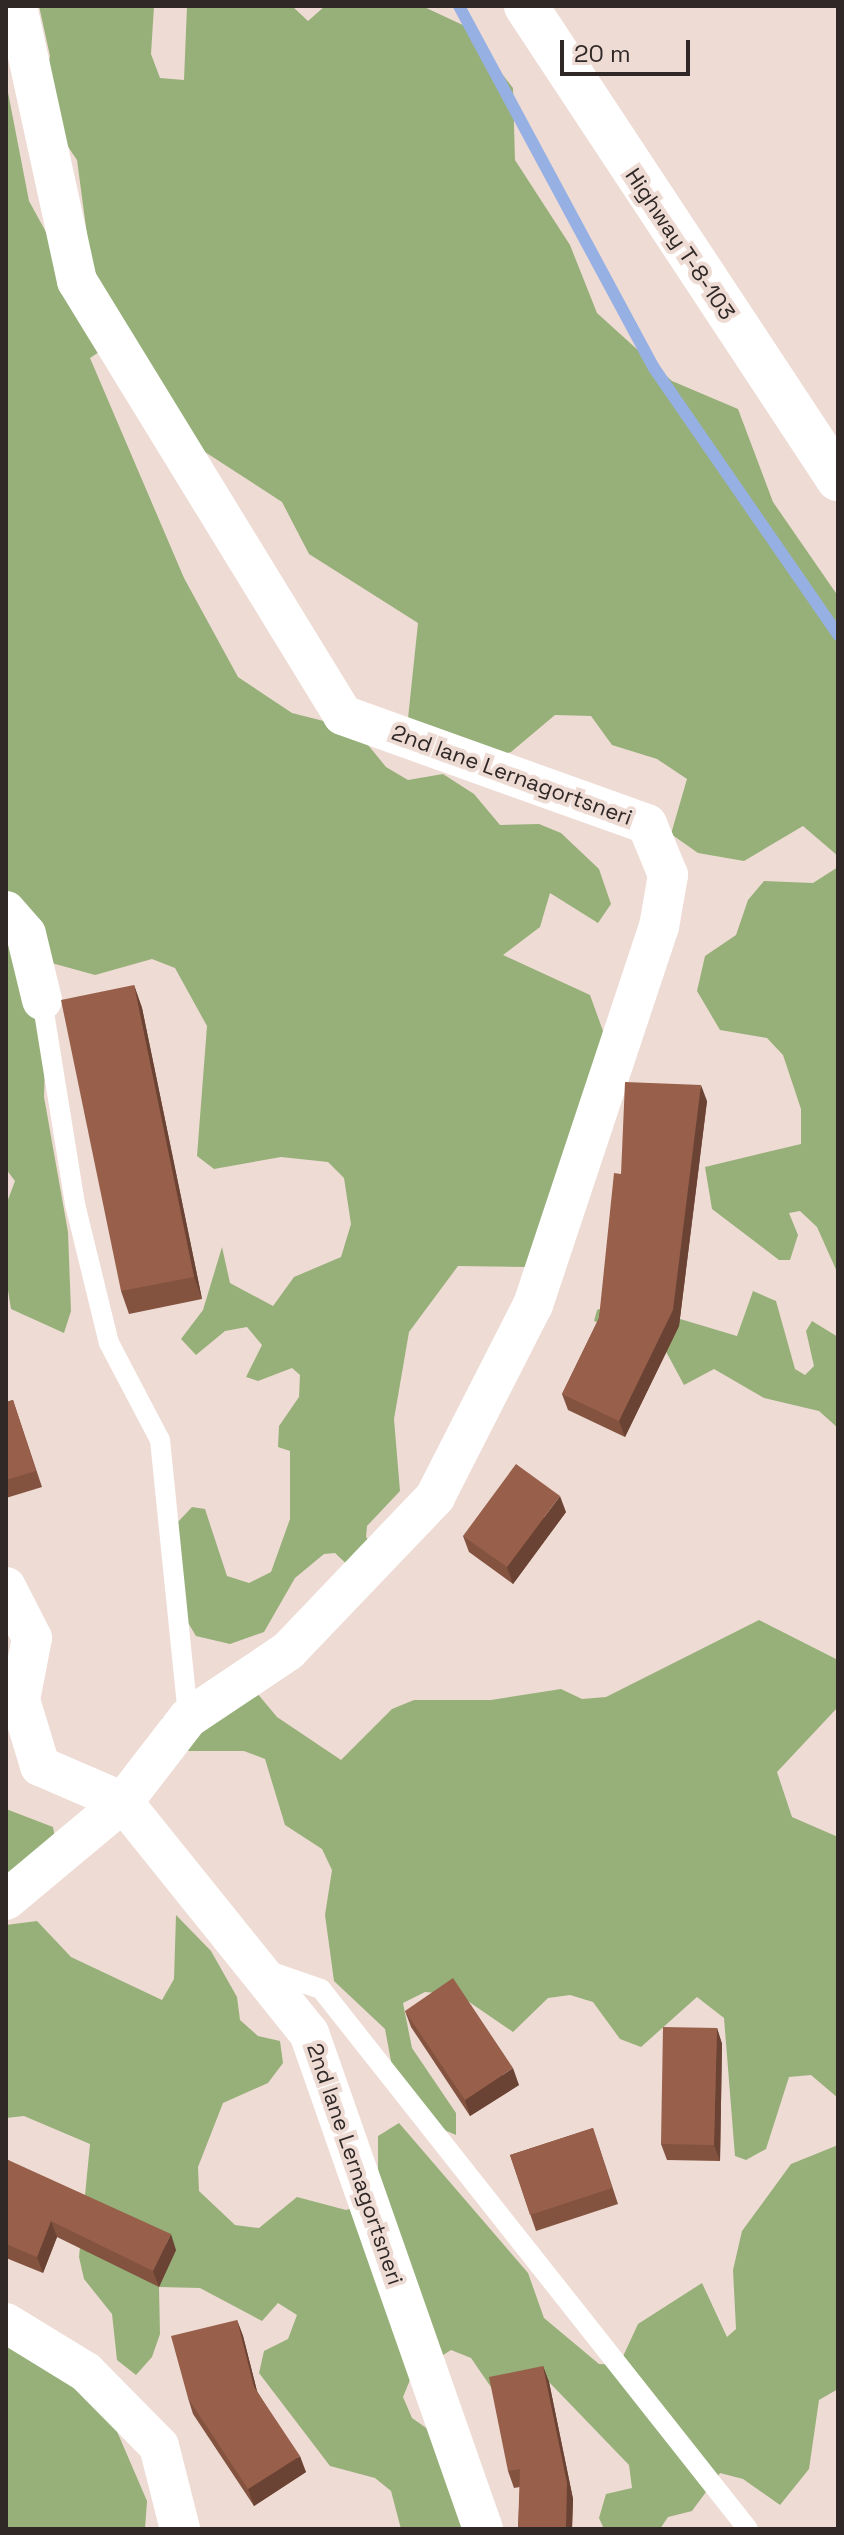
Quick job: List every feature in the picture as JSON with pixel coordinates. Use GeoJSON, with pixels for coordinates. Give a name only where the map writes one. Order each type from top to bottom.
{"type":"FeatureCollection","features":[{"type":"Feature","properties":{"kind":"street","name":"2nd lane Lernagortsneri"},"geometry":{"type":"LineString","coordinates":[[6,1900],[123,1802],[188,1718],[288,1651],[435,1497],[533,1305],[659,927],[668,875],[647,824],[343,715],[77,281],[17,6]]}},
{"type":"Feature","properties":{"kind":"street","name":"Highway T-8-103"},"geometry":{"type":"LineString","coordinates":[[526,6],[838,479]]}},
{"type":"Feature","properties":{"kind":"street"},"geometry":{"type":"LineString","coordinates":[[6,911],[26,934],[42,1000]]}},
{"type":"Feature","properties":{"kind":"street","name":"2nd lane Lernagortsneri"},"geometry":{"type":"LineString","coordinates":[[6,1587],[32,1638],[20,1700],[40,1766],[123,1802],[309,2033],[483,2529]]}},
{"type":"Feature","properties":{"kind":"street"},"geometry":{"type":"LineString","coordinates":[[6,2323],[86,2372],[159,2446],[180,2529]]}},
{"type":"Feature","properties":{"kind":"lane"},"geometry":{"type":"LineString","coordinates":[[42,1000],[75,1204],[109,1343],[160,1440],[188,1718]]}},
{"type":"Feature","properties":{"kind":"lane"},"geometry":{"type":"LineString","coordinates":[[255,1966],[321,1989],[748,2529]]}},
{"type":"Feature","properties":{"kind":"green space"},"geometry":{"type":"Polygon","coordinates":[[[39,6],[154,6],[151,54],[160,78],[184,80],[187,6],[292,6],[308,21],[325,6],[422,6],[465,26],[513,88],[515,160],[570,245],[597,313],[672,381],[738,409],[773,502],[838,596],[838,856],[803,826],[744,861],[698,853],[671,834],[687,779],[657,759],[612,745],[591,716],[555,715],[511,752],[478,761],[407,728],[418,623],[309,554],[282,502],[205,452],[99,352],[90,358],[184,578],[238,677],[292,713],[355,729],[386,767],[408,780],[443,774],[474,794],[500,825],[539,824],[561,833],[599,869],[611,904],[598,923],[550,893],[540,927],[503,955],[590,995],[603,1031],[601,1056],[529,1267],[458,1266],[409,1332],[394,1419],[400,1491],[367,1526],[366,1537],[383,1555],[358,1575],[335,1553],[324,1554],[295,1578],[264,1632],[230,1644],[196,1636],[184,1616],[176,1524],[192,1507],[205,1509],[227,1576],[249,1583],[271,1572],[290,1519],[290,1451],[278,1447],[279,1426],[299,1397],[300,1375],[292,1368],[258,1381],[246,1377],[262,1345],[247,1327],[225,1331],[196,1355],[181,1339],[203,1310],[222,1247],[230,1283],[273,1306],[294,1277],[341,1257],[351,1224],[344,1178],[328,1162],[281,1157],[214,1169],[197,1156],[207,1026],[175,968],[152,959],[95,975],[48,962],[44,1097],[68,1232],[71,1311],[64,1333],[11,1309],[6,1278],[6,1205],[15,1181],[6,1169],[6,82],[29,201],[52,243],[92,272],[77,160],[40,105],[50,56],[39,6]]]}},
{"type":"Feature","properties":{"kind":"green space"},"geometry":{"type":"Polygon","coordinates":[[[838,867],[838,1274],[817,1227],[800,1211],[789,1213],[798,1235],[790,1260],[779,1260],[712,1209],[705,1167],[801,1144],[801,1109],[783,1055],[767,1038],[720,1030],[697,991],[705,956],[736,935],[748,900],[764,881],[813,883],[838,867]]]}},
{"type":"Feature","properties":{"kind":"green space"},"geometry":{"type":"Polygon","coordinates":[[[753,1291],[776,1301],[795,1369],[805,1375],[814,1366],[806,1331],[812,1321],[838,1337],[838,1428],[819,1411],[764,1398],[714,1369],[684,1385],[663,1346],[594,1321],[597,1310],[620,1301],[737,1336],[753,1291]]]}},
{"type":"Feature","properties":{"kind":"green space"},"geometry":{"type":"Polygon","coordinates":[[[759,1620],[838,1660],[838,1707],[777,1772],[792,1817],[838,1837],[838,2098],[811,2075],[789,2077],[766,2149],[746,2160],[735,2156],[724,2018],[697,1997],[641,2047],[620,2039],[593,2002],[570,1995],[548,1998],[513,2032],[459,1995],[425,1992],[403,2003],[412,2048],[456,2113],[456,2135],[435,2126],[393,2072],[385,2029],[334,1981],[325,1915],[332,1870],[322,1849],[285,1825],[265,1759],[244,1751],[174,1751],[154,1739],[163,1717],[188,1718],[247,1681],[277,1717],[341,1760],[392,1709],[414,1700],[491,1700],[561,1689],[582,1699],[606,1697],[759,1620]]]}},
{"type":"Feature","properties":{"kind":"green space"},"geometry":{"type":"Polygon","coordinates":[[[6,1809],[53,1827],[57,1849],[6,1886],[6,1809]]]}},
{"type":"Feature","properties":{"kind":"green space"},"geometry":{"type":"Polygon","coordinates":[[[176,1915],[211,1951],[237,1997],[240,2020],[258,2036],[280,2041],[283,2063],[268,2083],[223,2103],[198,2167],[199,2191],[235,2225],[259,2228],[297,2197],[346,2210],[369,2203],[378,2182],[378,2136],[399,2123],[528,2273],[544,2318],[599,2364],[619,2365],[638,2324],[702,2283],[727,2337],[736,2329],[733,2270],[742,2231],[791,2164],[838,2145],[838,2389],[819,2400],[809,2469],[780,2505],[743,2479],[720,2473],[692,2511],[668,2517],[660,2529],[604,2529],[599,2518],[606,2494],[632,2488],[629,2465],[549,2382],[495,2393],[471,2358],[451,2350],[412,2375],[403,2397],[412,2418],[432,2432],[479,2529],[401,2529],[391,2491],[375,2478],[330,2466],[259,2373],[264,2351],[288,2339],[297,2315],[278,2303],[262,2321],[200,2288],[159,2287],[160,2334],[152,2357],[136,2375],[117,2360],[112,2314],[84,2279],[79,2257],[90,2144],[24,2116],[6,2118],[6,1925],[37,1921],[71,1957],[162,2000],[174,1979],[176,1915]]]}},
{"type":"Feature","properties":{"kind":"green space"},"geometry":{"type":"Polygon","coordinates":[[[6,2318],[116,2429],[147,2501],[145,2529],[6,2529],[6,2318]]]}},
{"type":"Feature","properties":{"kind":"building"},"geometry":{"type":"Polygon","coordinates":[[[134,985],[194,1277],[121,1291],[61,1000],[134,985]]]}},
{"type":"Feature","properties":{"kind":"building"},"geometry":{"type":"Polygon","coordinates":[[[625,1082],[701,1085],[673,1310],[619,1421],[562,1394],[599,1318],[614,1173],[621,1174],[625,1082]]]}},
{"type":"Feature","properties":{"kind":"building"},"geometry":{"type":"Polygon","coordinates":[[[13,1400],[36,1471],[6,1480],[6,1402],[13,1400]]]}},
{"type":"Feature","properties":{"kind":"building"},"geometry":{"type":"Polygon","coordinates":[[[516,1464],[560,1496],[507,1567],[463,1536],[516,1464]]]}},
{"type":"Feature","properties":{"kind":"building"},"geometry":{"type":"Polygon","coordinates":[[[453,1978],[513,2068],[465,2100],[405,2011],[453,1978]]]}},
{"type":"Feature","properties":{"kind":"building"},"geometry":{"type":"Polygon","coordinates":[[[663,2027],[717,2028],[714,2145],[661,2144],[663,2027]]]}},
{"type":"Feature","properties":{"kind":"building"},"geometry":{"type":"Polygon","coordinates":[[[593,2128],[612,2188],[530,2215],[510,2155],[593,2128]]]}},
{"type":"Feature","properties":{"kind":"building"},"geometry":{"type":"Polygon","coordinates":[[[6,2159],[171,2234],[153,2271],[51,2221],[37,2257],[6,2244],[6,2159]]]}},
{"type":"Feature","properties":{"kind":"building"},"geometry":{"type":"Polygon","coordinates":[[[237,2320],[254,2387],[300,2456],[248,2489],[188,2398],[171,2336],[237,2320]]]}},
{"type":"Feature","properties":{"kind":"building"},"geometry":{"type":"Polygon","coordinates":[[[543,2366],[567,2483],[566,2529],[518,2529],[520,2469],[508,2471],[489,2377],[543,2366]]]}},
{"type":"Feature","properties":{"kind":"waterway"},"geometry":{"type":"LineString","coordinates":[[459,6],[654,368],[838,635]]}}]}
